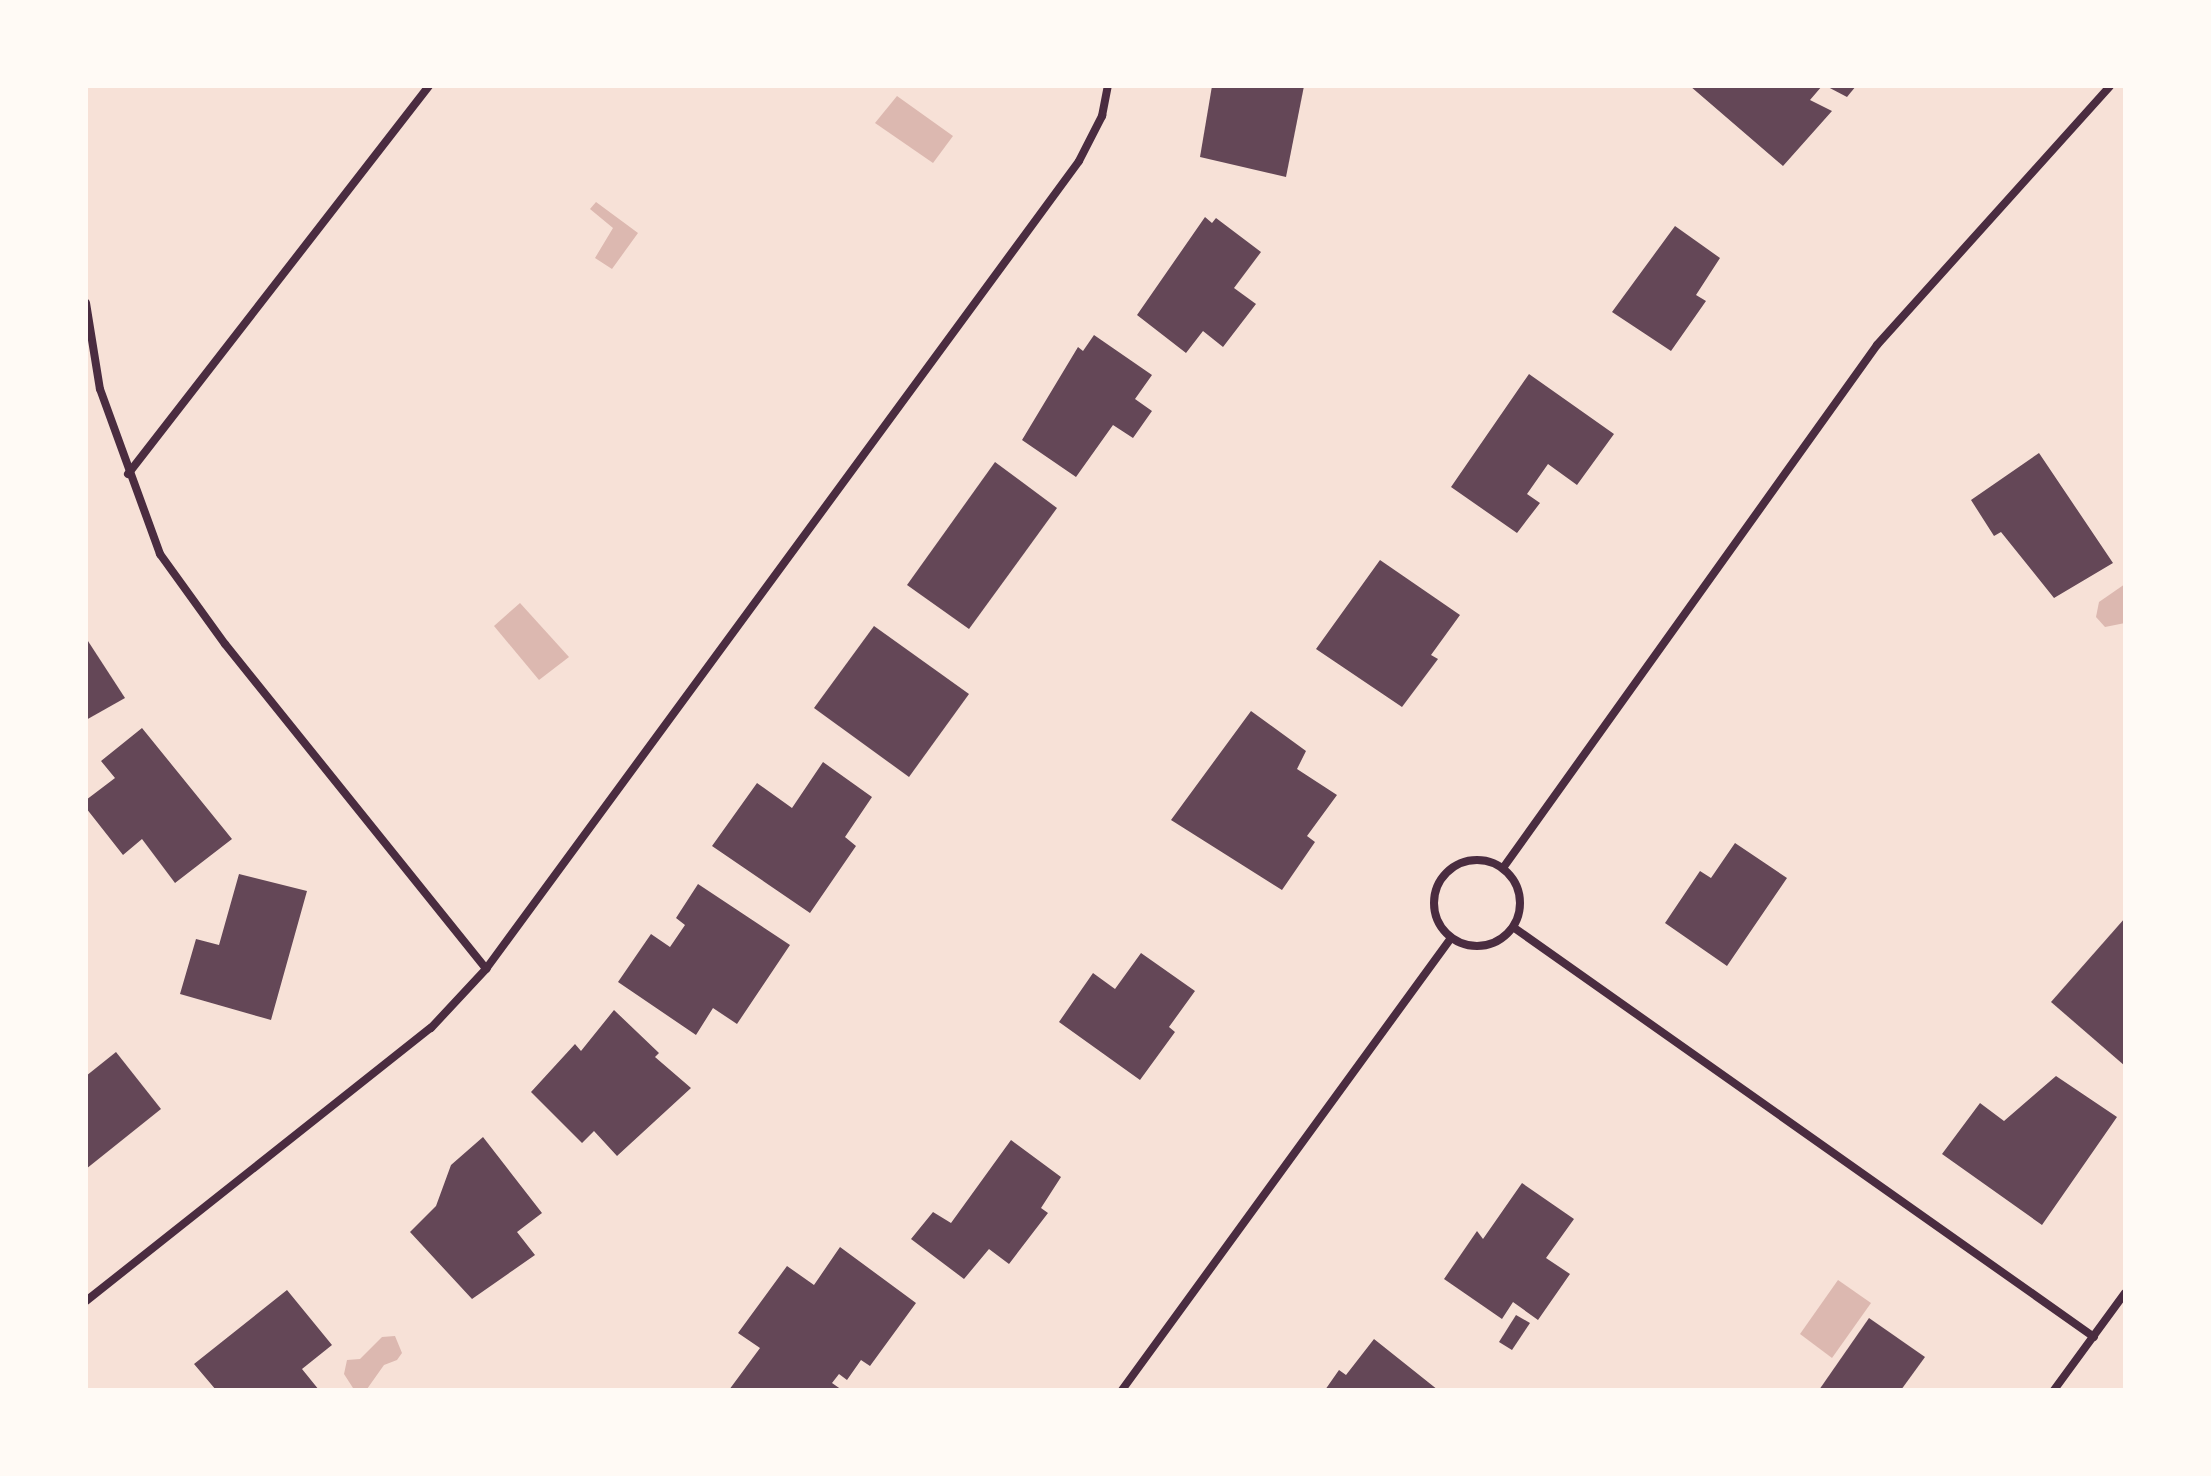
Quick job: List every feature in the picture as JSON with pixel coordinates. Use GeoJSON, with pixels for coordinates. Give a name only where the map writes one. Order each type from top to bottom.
{"type":"FeatureCollection","features":[{"type":"Feature","properties":{"kind":"street"},"geometry":{"type":"LineString","coordinates":[[128,474],[429,86]]}},
{"type":"Feature","properties":{"kind":"street"},"geometry":{"type":"LineString","coordinates":[[86,1301],[431,1028],[486,969],[1079,161],[1102,116],[1108,86]]}},
{"type":"Feature","properties":{"kind":"street"},"geometry":{"type":"LineString","coordinates":[[1503,868],[1877,345],[2110,86]]}},
{"type":"Feature","properties":{"kind":"street"},"geometry":{"type":"LineString","coordinates":[[86,303],[100,389],[128,474],[160,554],[225,644],[486,969]]}},
{"type":"Feature","properties":{"kind":"street"},"geometry":{"type":"LineString","coordinates":[[1475,859],[1503,868],[1518,890],[1513,927],[1486,946],[1451,938],[1437,922],[1433,908],[1440,879],[1461,862],[1475,859]]}},
{"type":"Feature","properties":{"kind":"street"},"geometry":{"type":"LineString","coordinates":[[1513,927],[2094,1337]]}},
{"type":"Feature","properties":{"kind":"street"},"geometry":{"type":"LineString","coordinates":[[1122,1390],[1451,938]]}},
{"type":"Feature","properties":{"kind":"street"},"geometry":{"type":"LineString","coordinates":[[2054,1390],[2125,1293]]}},
{"type":"Feature","properties":{"kind":"shaded area"},"geometry":{"type":"Polygon","coordinates":[[[897,96],[953,136],[933,163],[875,123],[897,96]]]}},
{"type":"Feature","properties":{"kind":"shaded area"},"geometry":{"type":"Polygon","coordinates":[[[596,202],[638,233],[612,269],[595,258],[613,228],[590,209],[596,202]]]}},
{"type":"Feature","properties":{"kind":"shaded area"},"geometry":{"type":"Polygon","coordinates":[[[2125,584],[2125,623],[2105,627],[2096,617],[2099,602],[2125,584]]]}},
{"type":"Feature","properties":{"kind":"shaded area"},"geometry":{"type":"Polygon","coordinates":[[[520,603],[569,657],[539,680],[494,626],[520,603]]]}},
{"type":"Feature","properties":{"kind":"shaded area"},"geometry":{"type":"Polygon","coordinates":[[[1838,1280],[1871,1303],[1832,1358],[1800,1334],[1838,1280]]]}},
{"type":"Feature","properties":{"kind":"shaded area"},"geometry":{"type":"Polygon","coordinates":[[[395,1336],[402,1353],[397,1360],[384,1365],[367,1389],[353,1388],[344,1374],[347,1360],[360,1359],[382,1337],[395,1336]]]}},
{"type":"Feature","properties":{"kind":"building"},"geometry":{"type":"Polygon","coordinates":[[[1212,86],[1304,86],[1286,177],[1200,157],[1212,86]]]}},
{"type":"Feature","properties":{"kind":"building"},"geometry":{"type":"Polygon","coordinates":[[[1690,86],[1822,86],[1810,100],[1832,111],[1783,166],[1690,86]]]}},
{"type":"Feature","properties":{"kind":"building"},"geometry":{"type":"Polygon","coordinates":[[[1826,86],[1856,86],[1847,97],[1826,86]]]}},
{"type":"Feature","properties":{"kind":"building"},"geometry":{"type":"Polygon","coordinates":[[[1205,217],[1212,223],[1216,218],[1261,252],[1234,288],[1256,304],[1223,347],[1203,331],[1186,353],[1137,315],[1205,217]]]}},
{"type":"Feature","properties":{"kind":"building"},"geometry":{"type":"Polygon","coordinates":[[[1675,226],[1720,258],[1696,295],[1706,301],[1671,351],[1612,312],[1675,226]]]}},
{"type":"Feature","properties":{"kind":"building"},"geometry":{"type":"Polygon","coordinates":[[[1094,335],[1152,375],[1135,399],[1152,411],[1133,438],[1113,425],[1076,477],[1022,440],[1078,347],[1083,351],[1094,335]]]}},
{"type":"Feature","properties":{"kind":"building"},"geometry":{"type":"Polygon","coordinates":[[[1529,374],[1614,434],[1577,485],[1548,464],[1527,494],[1540,503],[1517,533],[1451,487],[1529,374]]]}},
{"type":"Feature","properties":{"kind":"building"},"geometry":{"type":"Polygon","coordinates":[[[2039,453],[2113,563],[2054,598],[2001,532],[1994,536],[1971,500],[2039,453]]]}},
{"type":"Feature","properties":{"kind":"building"},"geometry":{"type":"Polygon","coordinates":[[[995,462],[1057,508],[969,629],[907,585],[995,462]]]}},
{"type":"Feature","properties":{"kind":"building"},"geometry":{"type":"Polygon","coordinates":[[[1380,560],[1460,615],[1431,655],[1438,659],[1402,707],[1316,649],[1380,560]]]}},
{"type":"Feature","properties":{"kind":"building"},"geometry":{"type":"Polygon","coordinates":[[[874,626],[969,694],[909,777],[814,708],[874,626]]]}},
{"type":"Feature","properties":{"kind":"building"},"geometry":{"type":"Polygon","coordinates":[[[86,638],[125,698],[86,720],[86,638]]]}},
{"type":"Feature","properties":{"kind":"building"},"geometry":{"type":"Polygon","coordinates":[[[1251,711],[1306,751],[1297,769],[1337,795],[1307,836],[1315,842],[1282,890],[1171,820],[1251,711]]]}},
{"type":"Feature","properties":{"kind":"building"},"geometry":{"type":"Polygon","coordinates":[[[142,728],[232,839],[175,883],[142,839],[123,855],[86,808],[86,800],[115,778],[101,761],[142,728]]]}},
{"type":"Feature","properties":{"kind":"building"},"geometry":{"type":"Polygon","coordinates":[[[823,762],[872,797],[845,837],[856,846],[810,913],[712,846],[757,783],[792,808],[823,762]]]}},
{"type":"Feature","properties":{"kind":"building"},"geometry":{"type":"Polygon","coordinates":[[[1735,843],[1787,878],[1727,966],[1665,923],[1700,871],[1711,878],[1735,843]]]}},
{"type":"Feature","properties":{"kind":"building"},"geometry":{"type":"Polygon","coordinates":[[[239,874],[307,891],[271,1020],[180,994],[196,939],[219,945],[239,874]]]}},
{"type":"Feature","properties":{"kind":"building"},"geometry":{"type":"Polygon","coordinates":[[[698,884],[790,945],[737,1024],[713,1008],[696,1035],[618,982],[651,934],[670,947],[685,925],[676,918],[698,884]]]}},
{"type":"Feature","properties":{"kind":"building"},"geometry":{"type":"Polygon","coordinates":[[[2125,918],[2125,1066],[2051,1002],[2125,918]]]}},
{"type":"Feature","properties":{"kind":"building"},"geometry":{"type":"Polygon","coordinates":[[[1141,953],[1195,991],[1169,1027],[1175,1032],[1140,1080],[1059,1022],[1093,973],[1115,989],[1141,953]]]}},
{"type":"Feature","properties":{"kind":"building"},"geometry":{"type":"Polygon","coordinates":[[[614,1010],[659,1053],[655,1057],[691,1088],[617,1156],[594,1131],[582,1143],[531,1092],[575,1044],[581,1051],[614,1010]]]}},
{"type":"Feature","properties":{"kind":"building"},"geometry":{"type":"Polygon","coordinates":[[[116,1052],[161,1109],[86,1169],[86,1076],[116,1052]]]}},
{"type":"Feature","properties":{"kind":"building"},"geometry":{"type":"Polygon","coordinates":[[[2056,1076],[2117,1117],[2042,1225],[1942,1154],[1980,1103],[2004,1121],[2056,1076]]]}},
{"type":"Feature","properties":{"kind":"building"},"geometry":{"type":"Polygon","coordinates":[[[483,1137],[542,1213],[517,1232],[535,1255],[472,1299],[410,1232],[436,1206],[451,1165],[483,1137]]]}},
{"type":"Feature","properties":{"kind":"building"},"geometry":{"type":"Polygon","coordinates":[[[1011,1140],[1061,1177],[1041,1208],[1048,1213],[1009,1264],[989,1249],[964,1279],[911,1239],[933,1212],[951,1223],[1011,1140]]]}},
{"type":"Feature","properties":{"kind":"building"},"geometry":{"type":"Polygon","coordinates":[[[1522,1183],[1574,1219],[1546,1258],[1570,1274],[1538,1320],[1513,1302],[1502,1319],[1444,1279],[1477,1231],[1483,1239],[1522,1183]]]}},
{"type":"Feature","properties":{"kind":"building"},"geometry":{"type":"Polygon","coordinates":[[[840,1247],[916,1303],[870,1366],[861,1360],[847,1380],[839,1374],[832,1383],[842,1390],[729,1390],[760,1348],[738,1333],[787,1266],[814,1285],[840,1247]]]}},
{"type":"Feature","properties":{"kind":"building"},"geometry":{"type":"Polygon","coordinates":[[[287,1290],[332,1345],[302,1369],[319,1390],[216,1390],[194,1364],[287,1290]]]}},
{"type":"Feature","properties":{"kind":"building"},"geometry":{"type":"Polygon","coordinates":[[[1516,1315],[1530,1323],[1512,1350],[1499,1342],[1516,1315]]]}},
{"type":"Feature","properties":{"kind":"building"},"geometry":{"type":"Polygon","coordinates":[[[1869,1318],[1925,1357],[1901,1390],[1819,1390],[1869,1318]]]}},
{"type":"Feature","properties":{"kind":"building"},"geometry":{"type":"Polygon","coordinates":[[[1374,1339],[1438,1390],[1325,1390],[1339,1370],[1346,1375],[1374,1339]]]}}]}
